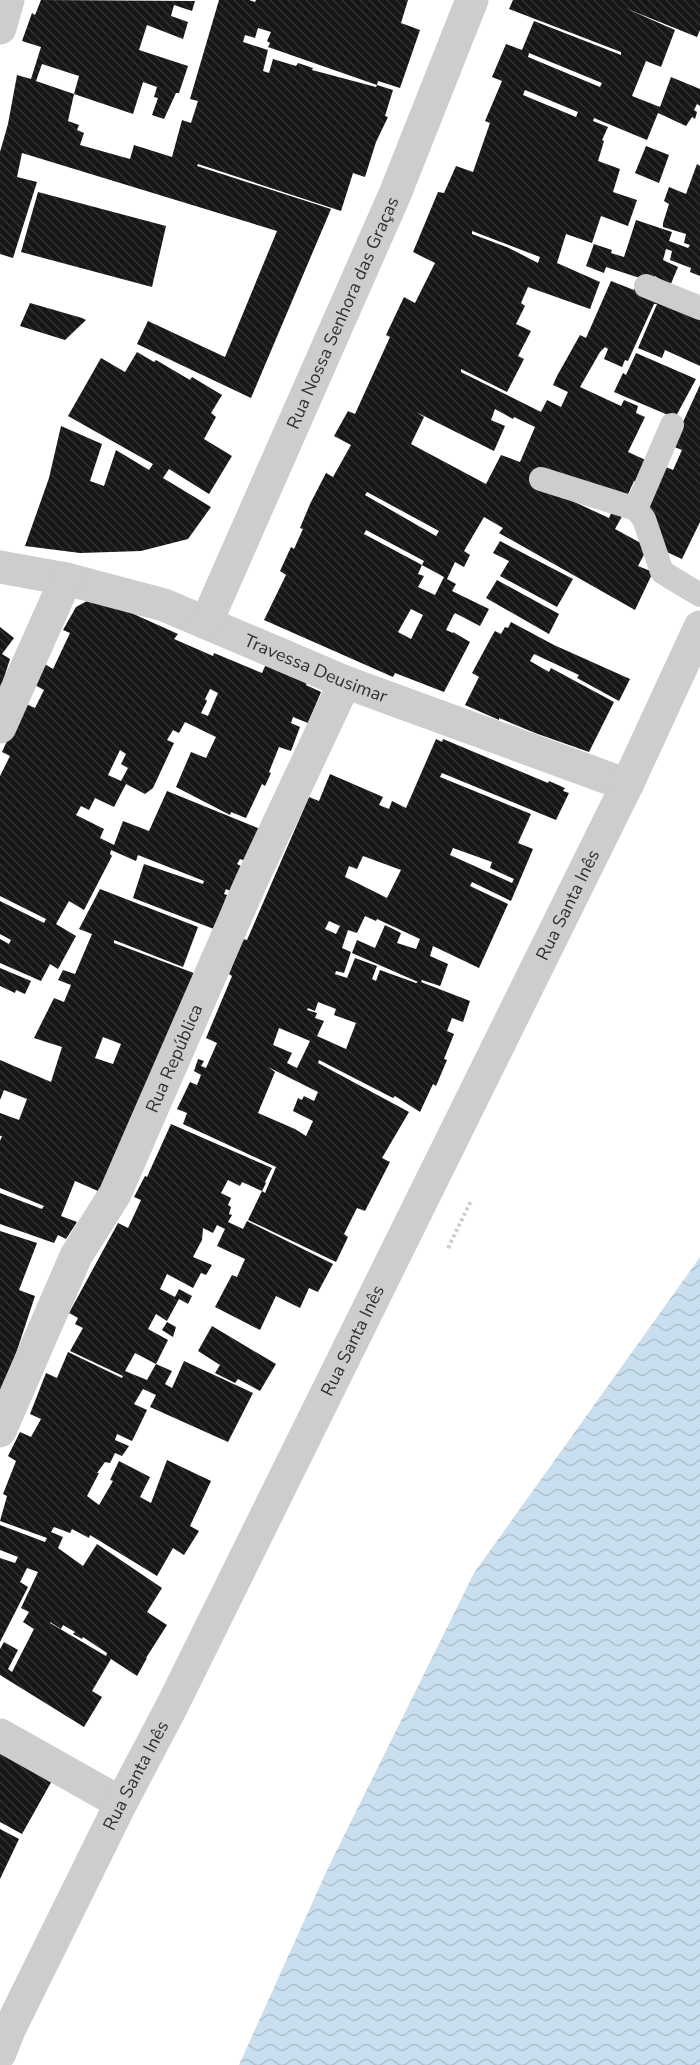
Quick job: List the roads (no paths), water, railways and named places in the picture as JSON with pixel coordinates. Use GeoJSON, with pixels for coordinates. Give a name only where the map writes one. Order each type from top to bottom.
{"type":"FeatureCollection","features":[{"type":"Feature","properties":{"kind":"street"},"geometry":{"type":"LineString","coordinates":[[0,28],[8,0]]}},
{"type":"Feature","properties":{"kind":"street","name":"Rua Nossa Senhora das Graças"},"geometry":{"type":"LineString","coordinates":[[206,623],[395,194],[472,0]]}},
{"type":"Feature","properties":{"kind":"street","name":"Travessa Deusimar"},"geometry":{"type":"LineString","coordinates":[[0,567],[66,579],[137,596],[345,682],[627,785]]}},
{"type":"Feature","properties":{"kind":"street"},"geometry":{"type":"LineString","coordinates":[[0,728],[66,579]]}},
{"type":"Feature","properties":{"kind":"street","name":"Rua Santa Inês"},"geometry":{"type":"LineString","coordinates":[[0,2053],[9,2030],[120,1803],[172,1706],[627,785],[700,627]]}},
{"type":"Feature","properties":{"kind":"street","name":"Rua República"},"geometry":{"type":"LineString","coordinates":[[0,1431],[76,1256],[116,1194],[251,882],[345,682]]}},
{"type":"Feature","properties":{"kind":"street"},"geometry":{"type":"LineString","coordinates":[[0,1735],[120,1803]]}},
{"type":"Feature","properties":{"kind":"lane"},"geometry":{"type":"LineString","coordinates":[[646,286],[700,308]]}},
{"type":"Feature","properties":{"kind":"lane"},"geometry":{"type":"LineString","coordinates":[[636,509],[672,425]]}},
{"type":"Feature","properties":{"kind":"lane"},"geometry":{"type":"LineString","coordinates":[[542,480],[636,509],[644,519],[662,572],[700,595]]}},
{"type":"Feature","properties":{"kind":"water"},"geometry":{"type":"Polygon","coordinates":[[[700,1257],[700,2065],[239,2065],[328,1868],[474,1573],[700,1257]]]}}]}
